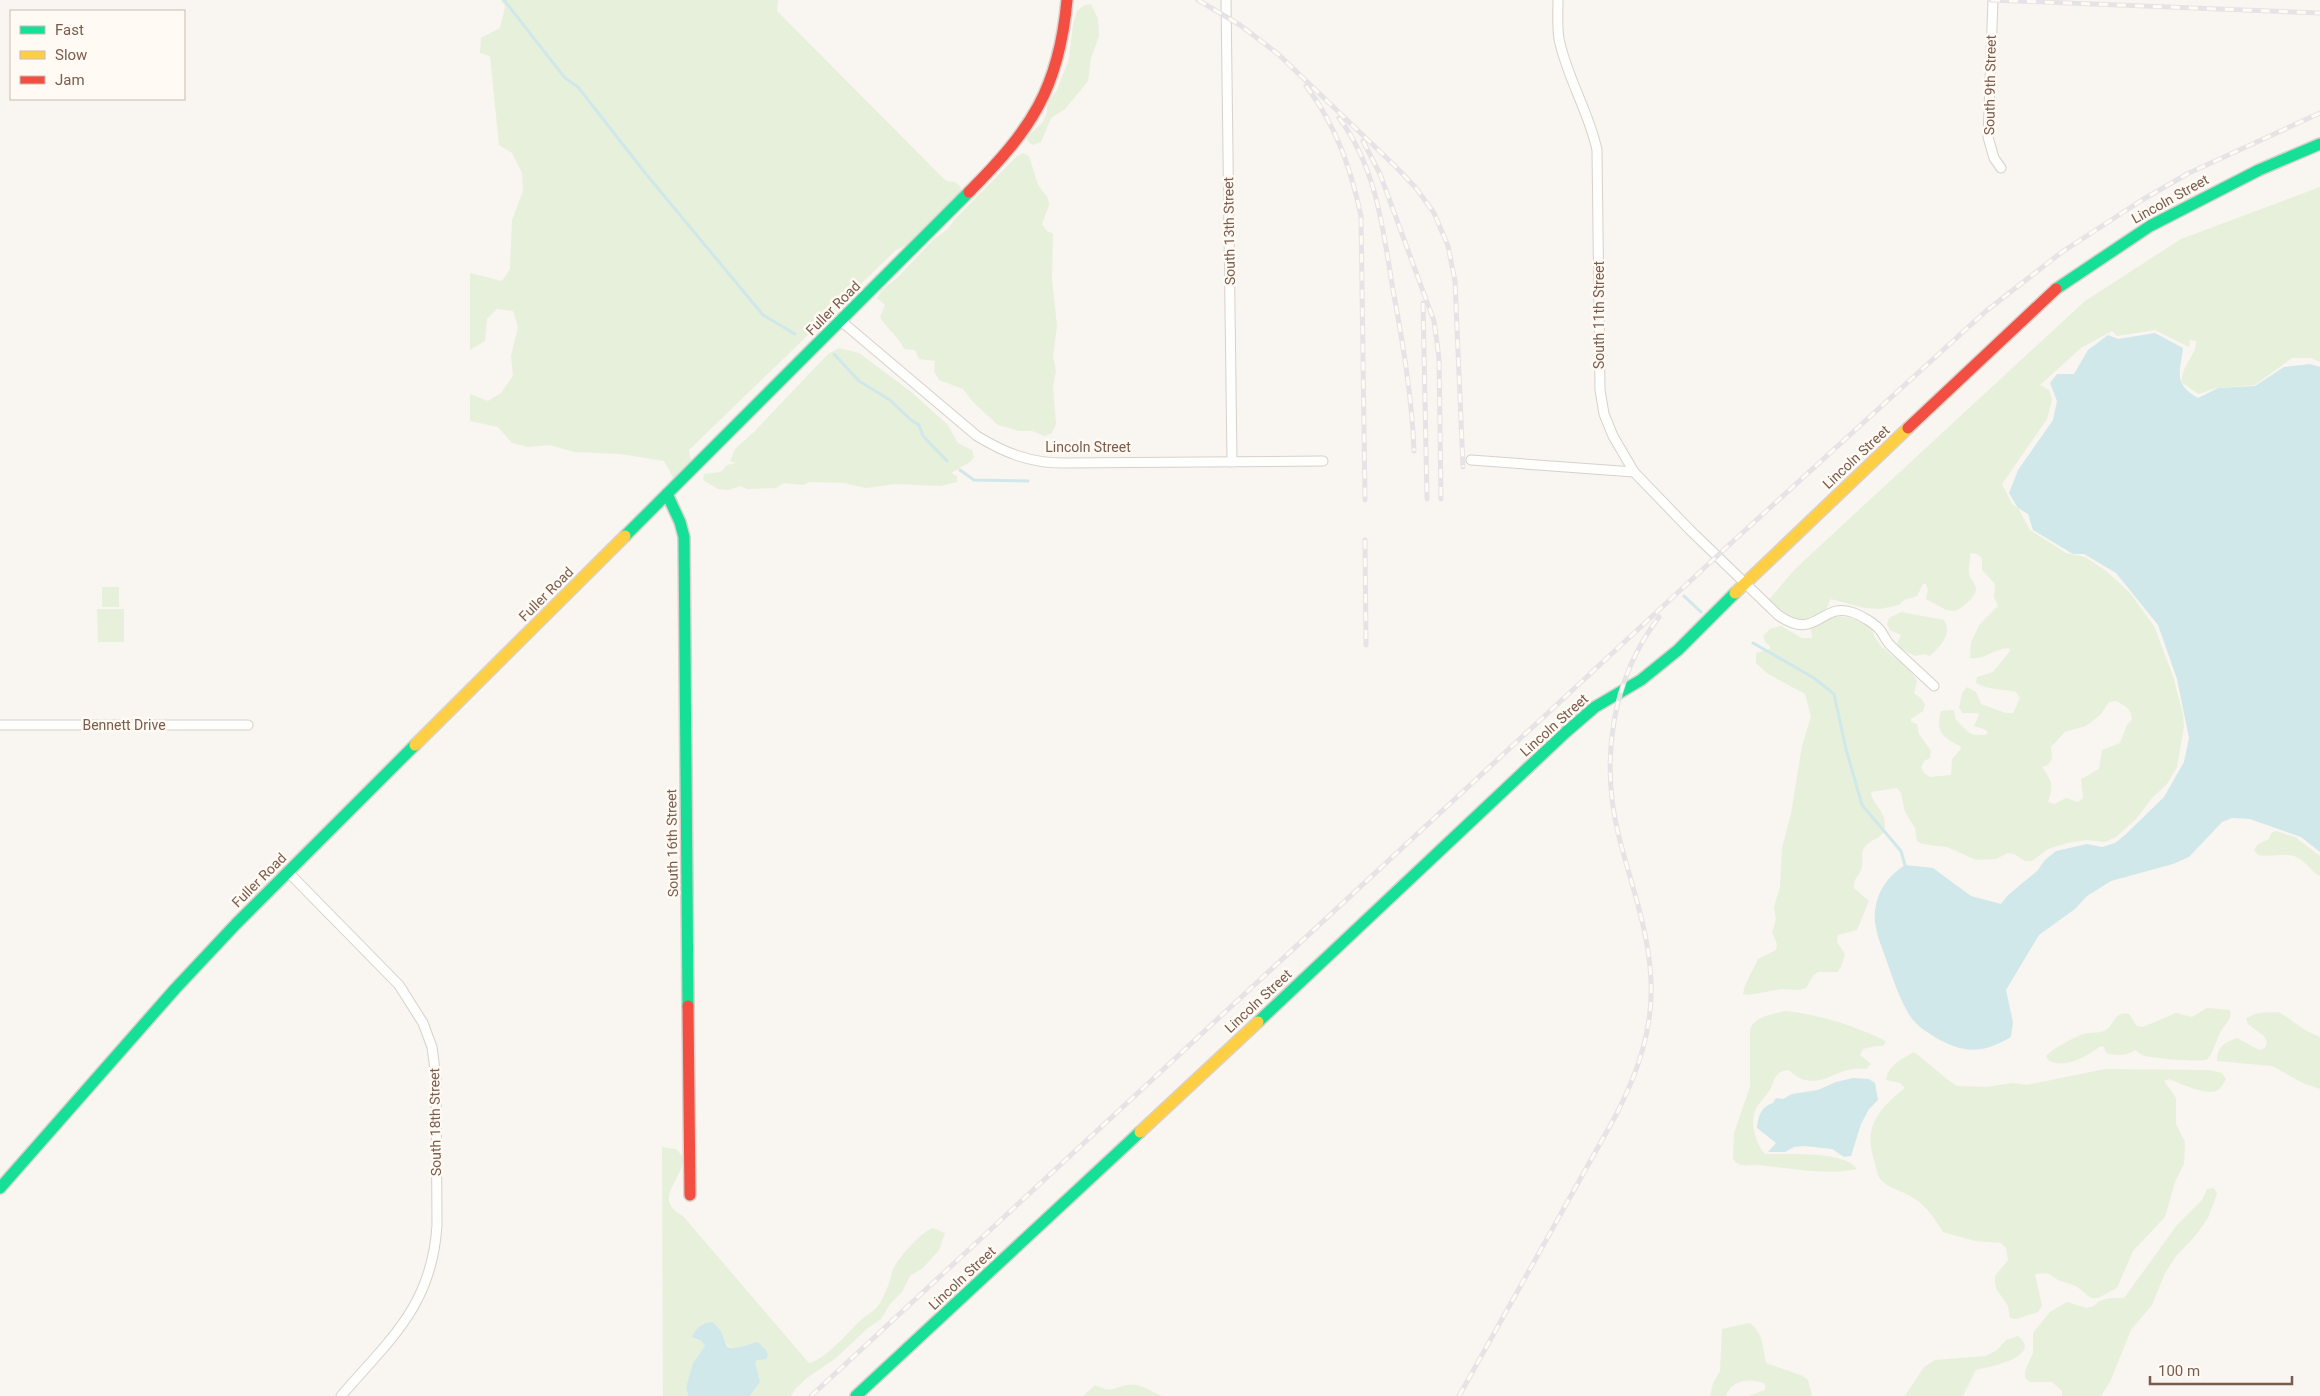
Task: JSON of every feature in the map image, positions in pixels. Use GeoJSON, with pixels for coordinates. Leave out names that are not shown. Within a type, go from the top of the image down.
{"type":"FeatureCollection","features":[{"type":"Feature","properties":{"kind":"street","name":"Fuller Road"},"geometry":{"type":"LineString","coordinates":[[0,1188],[175,989],[288,872],[1001,160],[1029,125],[1051,86],[1057,69],[1064,35],[1067,0]]}},
{"type":"Feature","properties":{"kind":"street","name":"South 13th Street"},"geometry":{"type":"LineString","coordinates":[[1226,0],[1232,462]]}},
{"type":"Feature","properties":{"kind":"street","name":"South 11th Street"},"geometry":{"type":"LineString","coordinates":[[1558,0],[1560,43],[1570,76],[1587,113],[1598,159],[1600,390],[1604,414],[1612,436],[1634,472],[1765,603],[1791,624],[1810,624],[1831,612],[1854,613],[1879,630],[1888,644],[1934,686]]}},
{"type":"Feature","properties":{"kind":"street","name":"South 9th Street"},"geometry":{"type":"LineString","coordinates":[[1993,0],[1988,138],[1994,158],[2001,168]]}},
{"type":"Feature","properties":{"kind":"street","name":"Lincoln Street"},"geometry":{"type":"LineString","coordinates":[[856,1396],[1415,876],[1566,732],[1595,707],[1641,680],[1658,667],[2054,291],[2150,226],[2259,170],[2320,144]]}},
{"type":"Feature","properties":{"kind":"street","name":"Lincoln Street"},"geometry":{"type":"LineString","coordinates":[[841,321],[977,436],[994,447],[1018,457],[1055,463],[1323,462]]}},
{"type":"Feature","properties":{"kind":"street"},"geometry":{"type":"LineString","coordinates":[[1471,460],[1634,472]]}},
{"type":"Feature","properties":{"kind":"street","name":"South 16th Street"},"geometry":{"type":"LineString","coordinates":[[668,494],[684,537],[690,1195]]}},
{"type":"Feature","properties":{"kind":"street","name":"Bennett Drive"},"geometry":{"type":"LineString","coordinates":[[0,725],[248,725]]}},
{"type":"Feature","properties":{"kind":"street","name":"South 18th Street"},"geometry":{"type":"LineString","coordinates":[[288,872],[399,985],[423,1023],[434,1063],[437,1226],[435,1248],[430,1269],[420,1297],[409,1316],[397,1333],[341,1396]]}},
{"type":"Feature","properties":{"kind":"green space"},"geometry":{"type":"Polygon","coordinates":[[[501,0],[778,0],[777,11],[946,181],[955,182],[961,187],[959,197],[913,242],[896,250],[689,450],[691,461],[674,479],[664,461],[620,454],[574,452],[550,445],[528,447],[512,443],[498,427],[470,421],[470,394],[488,401],[501,393],[513,376],[511,356],[518,327],[513,311],[497,309],[487,319],[485,341],[470,350],[470,273],[502,281],[510,269],[512,220],[523,191],[522,173],[512,153],[499,145],[490,56],[480,53],[481,38],[500,28],[505,7],[501,0]]]}},
{"type":"Feature","properties":{"kind":"green space"},"geometry":{"type":"Polygon","coordinates":[[[1091,4],[1098,19],[1099,36],[1091,58],[1088,81],[1065,109],[1051,118],[1041,142],[1032,145],[1027,140],[1027,137],[1043,122],[1047,113],[1047,103],[1057,90],[1069,59],[1073,24],[1077,11],[1085,5],[1091,4]]]}},
{"type":"Feature","properties":{"kind":"green space"},"geometry":{"type":"Polygon","coordinates":[[[1023,153],[1029,156],[1038,185],[1048,198],[1049,205],[1042,224],[1046,230],[1053,234],[1052,279],[1057,326],[1053,357],[1056,371],[1053,387],[1056,424],[1052,433],[1045,436],[1032,431],[1019,431],[998,425],[973,402],[963,389],[939,380],[934,371],[935,361],[919,359],[915,350],[904,349],[900,341],[882,321],[880,317],[885,305],[877,298],[882,290],[898,277],[934,239],[948,229],[954,220],[1017,156],[1023,153]]]}},
{"type":"Feature","properties":{"kind":"green space"},"geometry":{"type":"Polygon","coordinates":[[[2320,187],[2320,362],[2311,358],[2292,358],[2255,385],[2216,388],[2199,394],[2182,383],[2183,372],[2194,351],[2196,341],[2190,340],[2189,347],[2155,330],[2117,336],[2112,331],[2081,348],[2040,385],[2049,390],[2052,400],[2047,419],[2002,484],[2012,504],[2018,508],[2030,530],[2066,553],[2085,557],[2105,570],[2130,593],[2154,626],[2173,676],[2183,714],[2184,727],[2177,767],[2167,784],[2152,798],[2136,819],[2116,837],[2105,842],[2086,840],[2067,843],[2048,849],[2032,861],[2025,861],[2014,854],[2008,853],[1996,859],[1976,860],[1947,847],[1922,844],[1917,841],[1915,828],[1905,812],[1901,793],[1897,788],[1871,792],[1883,815],[1885,824],[1883,833],[1863,850],[1862,867],[1855,881],[1854,888],[1869,901],[1857,930],[1838,935],[1837,942],[1845,954],[1841,967],[1837,972],[1818,972],[1813,976],[1806,988],[1799,990],[1781,989],[1749,995],[1743,994],[1758,959],[1776,950],[1777,944],[1772,933],[1776,920],[1774,907],[1780,887],[1782,848],[1791,814],[1802,746],[1811,717],[1805,694],[1768,674],[1756,663],[1756,653],[1770,649],[1763,636],[1770,629],[1781,626],[1802,638],[1812,638],[1811,629],[1816,623],[1831,617],[1849,618],[1872,629],[1875,637],[1885,650],[1905,666],[1917,681],[1914,693],[1922,699],[1925,705],[1923,711],[1911,719],[1911,722],[1917,724],[1919,734],[1931,751],[1930,758],[1924,761],[1921,767],[1924,773],[1930,777],[1951,775],[1952,759],[1961,749],[1960,746],[1949,740],[1942,733],[1939,724],[1941,711],[1954,710],[1956,720],[1968,732],[1974,735],[1985,735],[1988,733],[1986,730],[1974,726],[1979,715],[1977,713],[1963,713],[1959,708],[1962,693],[1967,687],[1976,692],[1981,704],[2006,713],[2013,713],[2020,698],[2016,692],[1991,688],[1976,683],[1977,677],[1993,672],[2010,651],[2009,648],[1980,657],[1970,658],[1971,642],[1980,624],[1998,606],[1994,597],[1995,584],[1982,570],[1982,558],[1977,554],[1970,553],[1969,568],[1969,575],[1976,591],[1968,602],[1955,611],[1946,610],[1926,599],[1928,590],[1926,584],[1923,584],[1917,596],[1904,600],[1899,605],[1880,609],[1864,608],[1831,599],[1823,612],[1806,620],[1797,620],[1792,617],[1791,620],[1767,602],[1796,568],[2085,301],[2181,239],[2320,187]],[[2116,701],[2109,702],[2101,714],[2086,726],[2065,732],[2051,747],[2052,759],[2048,765],[2042,767],[2051,783],[2048,802],[2054,804],[2066,798],[2078,802],[2083,798],[2081,779],[2099,769],[2102,750],[2120,743],[2127,725],[2132,720],[2129,710],[2116,701]]]}},
{"type":"Feature","properties":{"kind":"green space"},"geometry":{"type":"Polygon","coordinates":[[[839,348],[859,353],[910,391],[947,424],[958,443],[972,450],[974,457],[970,462],[951,473],[957,476],[957,482],[941,486],[896,484],[866,488],[844,483],[810,482],[803,485],[784,483],[776,488],[747,489],[740,486],[728,490],[718,489],[703,480],[704,474],[721,472],[727,465],[736,463],[730,461],[735,449],[755,431],[828,354],[839,348]]]}},
{"type":"Feature","properties":{"kind":"green space"},"geometry":{"type":"Polygon","coordinates":[[[102,587],[119,587],[119,607],[102,607],[102,587]]]}},
{"type":"Feature","properties":{"kind":"green space"},"geometry":{"type":"Polygon","coordinates":[[[97,609],[124,609],[124,642],[98,642],[97,609]]]}},
{"type":"Feature","properties":{"kind":"green space"},"geometry":{"type":"Polygon","coordinates":[[[1901,612],[1944,620],[1947,630],[1946,635],[1930,656],[1924,654],[1915,656],[1898,647],[1897,644],[1901,635],[1890,630],[1887,624],[1889,618],[1901,612]]]}},
{"type":"Feature","properties":{"kind":"green space"},"geometry":{"type":"Polygon","coordinates":[[[2276,831],[2295,837],[2320,856],[2320,876],[2301,860],[2293,856],[2258,855],[2254,850],[2258,844],[2269,839],[2271,833],[2276,831]]]}},
{"type":"Feature","properties":{"kind":"green space"},"geometry":{"type":"Polygon","coordinates":[[[2207,1008],[2230,1010],[2230,1013],[2229,1019],[2207,1059],[2157,1058],[2144,1056],[2135,1050],[2121,1055],[2114,1055],[2106,1053],[2104,1047],[2101,1046],[2083,1057],[2070,1062],[2056,1063],[2049,1061],[2046,1056],[2079,1036],[2106,1030],[2120,1015],[2129,1014],[2137,1026],[2143,1027],[2176,1013],[2192,1017],[2207,1008]]]}},
{"type":"Feature","properties":{"kind":"green space"},"geometry":{"type":"Polygon","coordinates":[[[1785,1011],[1812,1015],[1837,1022],[1886,1041],[1883,1046],[1863,1049],[1860,1055],[1871,1064],[1866,1069],[1848,1070],[1813,1081],[1798,1077],[1788,1070],[1780,1072],[1755,1111],[1753,1122],[1755,1134],[1765,1154],[1828,1156],[1850,1163],[1857,1169],[1833,1172],[1808,1171],[1743,1165],[1733,1159],[1734,1133],[1750,1087],[1750,1030],[1752,1025],[1759,1019],[1785,1011]]]}},
{"type":"Feature","properties":{"kind":"green space"},"geometry":{"type":"Polygon","coordinates":[[[2279,1012],[2320,1037],[2320,1089],[2303,1083],[2272,1066],[2217,1061],[2220,1048],[2237,1038],[2259,1050],[2265,1048],[2267,1042],[2264,1036],[2248,1024],[2246,1018],[2258,1013],[2279,1012]]]}},
{"type":"Feature","properties":{"kind":"green space"},"geometry":{"type":"Polygon","coordinates":[[[1914,1052],[1958,1086],[1986,1087],[2013,1083],[2027,1085],[2105,1069],[2209,1070],[2222,1073],[2226,1079],[2219,1089],[2209,1092],[2169,1079],[2164,1081],[2176,1098],[2176,1124],[2185,1142],[2184,1164],[2175,1182],[2165,1217],[2133,1251],[2117,1288],[2098,1298],[2091,1298],[2076,1286],[2058,1280],[2047,1273],[2035,1274],[2042,1306],[2038,1312],[2017,1319],[2010,1318],[2008,1306],[1997,1290],[1995,1283],[1995,1276],[2008,1260],[2006,1248],[2001,1243],[1975,1241],[1943,1232],[1923,1205],[1912,1197],[1884,1183],[1878,1174],[1871,1148],[1872,1127],[1881,1110],[1905,1088],[1900,1083],[1886,1080],[1887,1075],[1896,1063],[1914,1052]]]}},
{"type":"Feature","properties":{"kind":"green space"},"geometry":{"type":"Polygon","coordinates":[[[662,1147],[676,1149],[683,1157],[679,1173],[671,1188],[669,1203],[683,1216],[809,1363],[822,1357],[877,1307],[882,1300],[894,1267],[916,1240],[933,1228],[945,1233],[939,1250],[923,1268],[910,1276],[902,1292],[890,1304],[881,1319],[868,1328],[836,1358],[807,1378],[796,1388],[791,1396],[750,1396],[759,1382],[755,1369],[756,1342],[732,1348],[725,1342],[718,1327],[694,1339],[701,1341],[705,1346],[693,1363],[686,1387],[688,1396],[663,1396],[662,1147]]]}},
{"type":"Feature","properties":{"kind":"green space"},"geometry":{"type":"Polygon","coordinates":[[[2214,1188],[2217,1194],[2208,1218],[2196,1235],[2176,1256],[2165,1273],[2152,1305],[2131,1330],[2110,1382],[2101,1396],[2062,1396],[2062,1391],[2052,1382],[2030,1382],[2025,1378],[2025,1371],[2033,1353],[2033,1333],[2050,1312],[2067,1302],[2087,1308],[2094,1306],[2100,1301],[2124,1298],[2177,1225],[2202,1200],[2207,1189],[2214,1188]]]}},
{"type":"Feature","properties":{"kind":"green space"},"geometry":{"type":"Polygon","coordinates":[[[1749,1323],[1754,1326],[1760,1335],[1766,1363],[1803,1376],[1808,1380],[1812,1396],[1749,1396],[1765,1390],[1765,1384],[1754,1381],[1742,1381],[1732,1386],[1726,1396],[1710,1396],[1713,1383],[1720,1371],[1722,1329],[1749,1323]]]}},
{"type":"Feature","properties":{"kind":"green space"},"geometry":{"type":"Polygon","coordinates":[[[2018,1336],[2024,1343],[2024,1350],[2011,1360],[1976,1370],[1963,1396],[1905,1396],[1924,1367],[1935,1360],[1986,1356],[1997,1350],[2006,1340],[2018,1336]]]}},
{"type":"Feature","properties":{"kind":"green space"},"geometry":{"type":"Polygon","coordinates":[[[1095,1385],[1112,1389],[1136,1385],[1162,1396],[1083,1396],[1095,1385]]]}},
{"type":"Feature","properties":{"kind":"water"},"geometry":{"type":"Polygon","coordinates":[[[2155,333],[2183,348],[2180,371],[2181,383],[2190,393],[2198,398],[2218,388],[2255,386],[2284,367],[2310,364],[2320,367],[2320,852],[2301,837],[2250,819],[2232,818],[2222,822],[2189,857],[2173,864],[2111,881],[2087,896],[2075,909],[2039,935],[2006,990],[2013,1022],[2011,1037],[1990,1047],[1972,1050],[1963,1049],[1943,1042],[1920,1027],[1910,1016],[1899,995],[1875,924],[1876,904],[1884,885],[1893,874],[1905,865],[1933,868],[1971,896],[2001,904],[2008,895],[2037,871],[2045,860],[2056,851],[2087,844],[2102,847],[2115,843],[2164,797],[2184,762],[2189,738],[2177,679],[2158,625],[2116,573],[2084,554],[2073,554],[2033,530],[2028,514],[2018,508],[2009,493],[2018,470],[2053,420],[2057,401],[2050,383],[2057,374],[2074,374],[2088,350],[2108,335],[2118,339],[2155,333]]]}},
{"type":"Feature","properties":{"kind":"water"},"geometry":{"type":"Polygon","coordinates":[[[1853,1078],[1869,1079],[1875,1083],[1878,1100],[1869,1109],[1861,1124],[1851,1156],[1844,1157],[1832,1149],[1804,1146],[1794,1147],[1785,1152],[1768,1152],[1776,1143],[1757,1128],[1759,1116],[1763,1109],[1773,1103],[1776,1098],[1783,1099],[1792,1094],[1818,1090],[1836,1082],[1853,1078]]]}},
{"type":"Feature","properties":{"kind":"water"},"geometry":{"type":"Polygon","coordinates":[[[712,1322],[719,1328],[729,1347],[734,1348],[756,1342],[766,1350],[768,1356],[766,1359],[757,1360],[755,1363],[760,1382],[750,1396],[688,1396],[686,1387],[693,1363],[705,1346],[701,1341],[692,1337],[700,1326],[712,1322]]]}},
{"type":"Feature","properties":{"kind":"waterway"},"geometry":{"type":"LineString","coordinates":[[504,0],[565,78],[578,87],[646,174],[763,315],[795,334]]}},
{"type":"Feature","properties":{"kind":"waterway"},"geometry":{"type":"LineString","coordinates":[[834,354],[859,381],[890,400],[919,425],[923,436],[947,461]]}},
{"type":"Feature","properties":{"kind":"waterway"},"geometry":{"type":"LineString","coordinates":[[960,470],[974,480],[1028,481]]}},
{"type":"Feature","properties":{"kind":"waterway"},"geometry":{"type":"LineString","coordinates":[[1684,596],[1701,612]]}},
{"type":"Feature","properties":{"kind":"waterway"},"geometry":{"type":"LineString","coordinates":[[1753,643],[1814,678],[1834,694],[1846,749],[1862,805],[1901,851],[1906,869]]}},
{"type":"Feature","properties":{"kind":"railway"},"geometry":{"type":"LineString","coordinates":[[1198,0],[1240,25],[1278,54],[1395,166],[1416,188],[1434,213],[1448,246],[1455,281],[1463,467]]}},
{"type":"Feature","properties":{"kind":"railway"},"geometry":{"type":"LineString","coordinates":[[1991,0],[2320,13]]}},
{"type":"Feature","properties":{"kind":"railway"},"geometry":{"type":"LineString","coordinates":[[1306,86],[1326,116],[1341,148],[1361,216],[1365,500]]}},
{"type":"Feature","properties":{"kind":"railway"},"geometry":{"type":"LineString","coordinates":[[811,1396],[1729,545],[1986,311],[2062,252],[2142,200],[2189,173],[2320,113]]}},
{"type":"Feature","properties":{"kind":"railway"},"geometry":{"type":"LineString","coordinates":[[1339,118],[1352,137],[1362,158],[1382,222],[1406,371],[1414,451]]}},
{"type":"Feature","properties":{"kind":"railway"},"geometry":{"type":"LineString","coordinates":[[1363,141],[1380,174],[1434,321],[1439,358],[1441,499]]}},
{"type":"Feature","properties":{"kind":"railway"},"geometry":{"type":"LineString","coordinates":[[1423,303],[1427,499]]}},
{"type":"Feature","properties":{"kind":"railway"},"geometry":{"type":"LineString","coordinates":[[1365,540],[1366,645]]}},
{"type":"Feature","properties":{"kind":"railway"},"geometry":{"type":"LineString","coordinates":[[1459,1396],[1616,1115],[1631,1083],[1647,1033],[1651,999],[1650,962],[1639,908],[1619,837],[1610,779],[1614,722],[1620,694],[1630,667],[1643,641],[1659,617]]}},
{"type":"Feature","properties":{"kind":"traffic: fast"},"geometry":{"type":"LineString","coordinates":[[2056,289],[2150,226],[2259,170],[2320,144]]}},
{"type":"Feature","properties":{"kind":"traffic: fast"},"geometry":{"type":"LineString","coordinates":[[625,536],[969,192]]}},
{"type":"Feature","properties":{"kind":"traffic: fast"},"geometry":{"type":"LineString","coordinates":[[667,494],[680,522],[684,537],[688,1006]]}},
{"type":"Feature","properties":{"kind":"traffic: fast"},"geometry":{"type":"LineString","coordinates":[[1258,1022],[1566,732],[1595,707],[1641,680],[1678,650],[1735,593]]}},
{"type":"Feature","properties":{"kind":"traffic: fast"},"geometry":{"type":"LineString","coordinates":[[0,1188],[175,989],[236,924],[415,745]]}},
{"type":"Feature","properties":{"kind":"traffic: fast"},"geometry":{"type":"LineString","coordinates":[[856,1396],[1140,1132]]}},
{"type":"Feature","properties":{"kind":"traffic: slow"},"geometry":{"type":"LineString","coordinates":[[1735,593],[1908,428]]}},
{"type":"Feature","properties":{"kind":"traffic: slow"},"geometry":{"type":"LineString","coordinates":[[415,745],[625,536]]}},
{"type":"Feature","properties":{"kind":"traffic: slow"},"geometry":{"type":"LineString","coordinates":[[1140,1132],[1258,1022]]}},
{"type":"Feature","properties":{"kind":"traffic: jam"},"geometry":{"type":"LineString","coordinates":[[969,192],[1009,148],[1038,106],[1049,84],[1057,59],[1067,0]]}},
{"type":"Feature","properties":{"kind":"traffic: jam"},"geometry":{"type":"LineString","coordinates":[[1908,428],[2056,289]]}},
{"type":"Feature","properties":{"kind":"traffic: jam"},"geometry":{"type":"LineString","coordinates":[[688,1006],[690,1195]]}}]}
